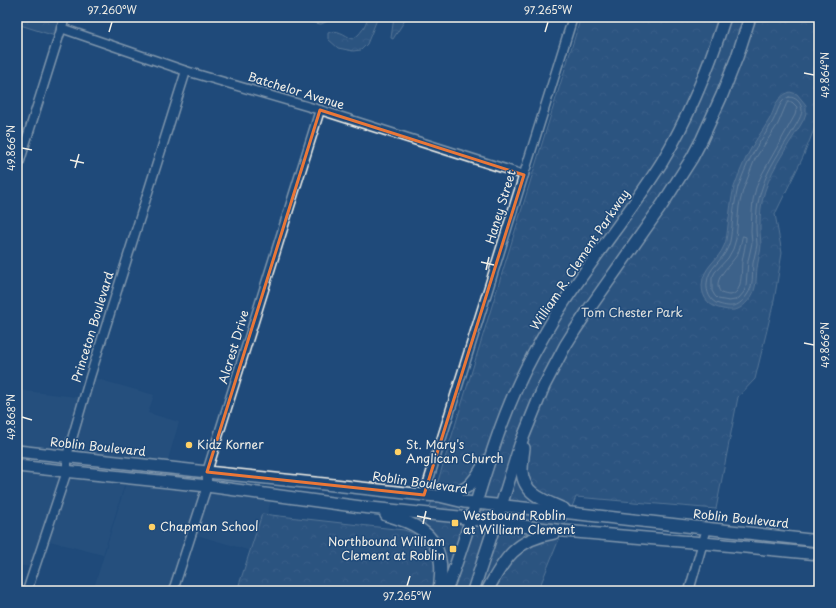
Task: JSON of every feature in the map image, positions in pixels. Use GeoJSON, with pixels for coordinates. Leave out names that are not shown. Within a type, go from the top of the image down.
{"type":"FeatureCollection","features":[{"type":"Feature","properties":{"kind":"main road","name":"William R. Clement Parkway"},"geometry":{"type":"LineString","coordinates":[[446,591],[471,519],[493,448],[522,375],[564,302],[639,196],[671,145],[701,85],[725,17]]}},
{"type":"Feature","properties":{"kind":"main road"},"geometry":{"type":"LineString","coordinates":[[473,591],[520,445],[544,386],[575,330],[681,177],[702,139],[722,95],[737,57],[750,17]]}},
{"type":"Feature","properties":{"kind":"main road"},"geometry":{"type":"LineString","coordinates":[[526,428],[522,470],[525,483],[528,488],[538,497],[571,513]]}},
{"type":"Feature","properties":{"kind":"main road"},"geometry":{"type":"LineString","coordinates":[[440,496],[455,493],[464,489],[474,481],[493,448]]}},
{"type":"Feature","properties":{"kind":"main road","name":"Roblin Boulevard"},"geometry":{"type":"LineString","coordinates":[[17,451],[207,472],[334,484],[440,496],[464,502],[819,541]]}},
{"type":"Feature","properties":{"kind":"main road"},"geometry":{"type":"LineString","coordinates":[[17,466],[207,486],[361,507],[459,517],[564,531],[819,554]]}},
{"type":"Feature","properties":{"kind":"main road"},"geometry":{"type":"LineString","coordinates":[[361,507],[409,522],[426,533],[438,550],[441,571],[439,591]]}},
{"type":"Feature","properties":{"kind":"main road"},"geometry":{"type":"LineString","coordinates":[[487,591],[510,554],[526,541],[536,537],[564,531]]}},
{"type":"Feature","properties":{"kind":"street"},"geometry":{"type":"LineString","coordinates":[[17,170],[65,17]]}},
{"type":"Feature","properties":{"kind":"street","name":"Haney Street"},"geometry":{"type":"LineString","coordinates":[[424,495],[573,17]]}},
{"type":"Feature","properties":{"kind":"street","name":"Batchelor Avenue"},"geometry":{"type":"LineString","coordinates":[[61,28],[186,71],[320,110],[524,175]]}},
{"type":"Feature","properties":{"kind":"street","name":"Princeton Boulevard"},"geometry":{"type":"LineString","coordinates":[[27,591],[67,471],[67,456],[90,377],[186,71]]}},
{"type":"Feature","properties":{"kind":"street","name":"Alcrest Drive"},"geometry":{"type":"LineString","coordinates":[[173,591],[207,486],[207,472],[320,110]]}},
{"type":"Feature","properties":{"kind":"street"},"geometry":{"type":"LineString","coordinates":[[689,591],[707,528]]}},
{"type":"Feature","properties":{"kind":"highlighted area"},"geometry":{"type":"Polygon","coordinates":[[[320,110],[524,175],[424,495],[207,472],[320,110]]]}},
{"type":"Feature","properties":{"kind":"shaded area"},"geometry":{"type":"Polygon","coordinates":[[[90,377],[154,395],[148,413],[179,422],[167,463],[17,448],[17,390],[84,398],[90,377]]]}},
{"type":"Feature","properties":{"kind":"shaded area"},"geometry":{"type":"Polygon","coordinates":[[[17,468],[63,474],[32,567],[17,565],[17,468]]]}},
{"type":"Feature","properties":{"kind":"shaded area"},"geometry":{"type":"Polygon","coordinates":[[[67,473],[126,479],[103,555],[46,540],[67,473]]]}},
{"type":"Feature","properties":{"kind":"shaded area","name":"Chapman School"},"geometry":{"type":"Polygon","coordinates":[[[127,480],[205,488],[172,591],[93,591],[127,480]]]}},
{"type":"Feature","properties":{"kind":"shaded area"},"geometry":{"type":"Polygon","coordinates":[[[208,489],[272,497],[255,551],[193,534],[208,489]]]}},
{"type":"Feature","properties":{"kind":"green space"},"geometry":{"type":"Polygon","coordinates":[[[17,17],[56,17],[61,19],[55,36],[17,24],[17,17]]]}},
{"type":"Feature","properties":{"kind":"green space"},"geometry":{"type":"Polygon","coordinates":[[[304,17],[331,17],[326,22],[321,24],[309,22],[304,17]]]}},
{"type":"Feature","properties":{"kind":"green space"},"geometry":{"type":"Polygon","coordinates":[[[368,17],[378,17],[367,44],[361,50],[353,51],[338,48],[328,39],[328,33],[334,31],[352,39],[362,30],[368,17]]]}},
{"type":"Feature","properties":{"kind":"green space"},"geometry":{"type":"Polygon","coordinates":[[[394,17],[407,17],[393,39],[391,38],[394,17]]]}},
{"type":"Feature","properties":{"kind":"green space","name":"Tom Chester Park"},"geometry":{"type":"Polygon","coordinates":[[[581,17],[819,17],[819,117],[803,157],[775,214],[782,253],[774,301],[755,379],[738,397],[716,509],[576,497],[538,591],[237,591],[262,514],[404,530],[421,536],[581,17]]]}},
{"type":"Feature","properties":{"kind":"water"},"geometry":{"type":"Polygon","coordinates":[[[790,92],[797,94],[806,105],[806,113],[804,119],[783,153],[764,192],[760,213],[761,247],[753,294],[745,304],[736,310],[718,308],[708,302],[703,294],[703,278],[708,268],[718,256],[725,244],[734,187],[745,160],[769,120],[778,100],[790,92]]]}},
{"type":"Feature","properties":{"kind":"place","name":"Kidz Korner"},"geometry":{"type":"Point","coordinates":[189,445]}},
{"type":"Feature","properties":{"kind":"place","name":"St. Mary's Anglican Church"},"geometry":{"type":"Point","coordinates":[398,452]}},
{"type":"Feature","properties":{"kind":"place","name":"Westbound Roblin at William Clement"},"geometry":{"type":"Point","coordinates":[455,523]}},
{"type":"Feature","properties":{"kind":"place","name":"Chapman School"},"geometry":{"type":"Point","coordinates":[152,527]}},
{"type":"Feature","properties":{"kind":"place","name":"Northbound William Clement at Roblin"},"geometry":{"type":"Point","coordinates":[453,549]}}]}
